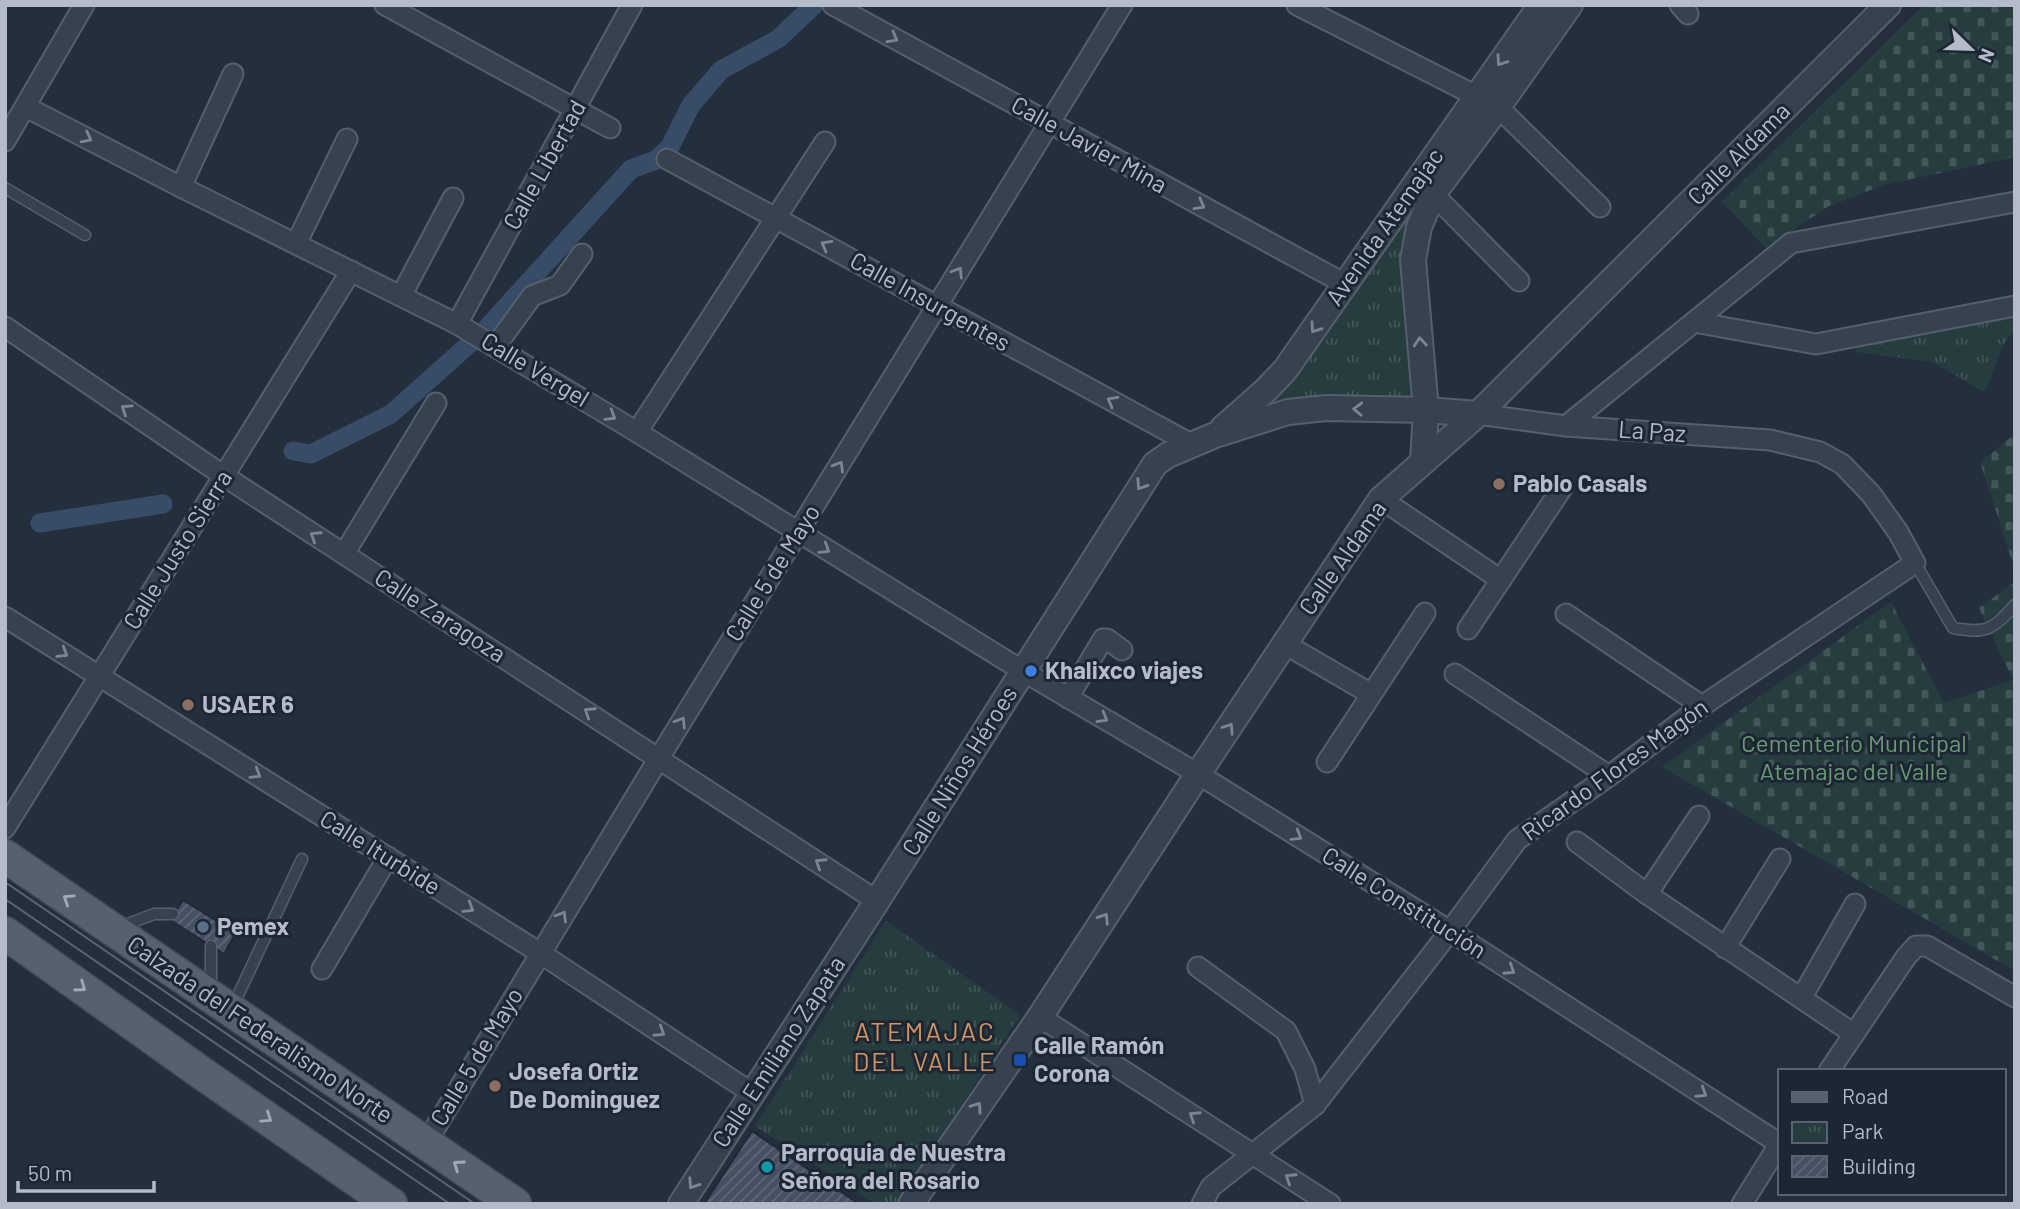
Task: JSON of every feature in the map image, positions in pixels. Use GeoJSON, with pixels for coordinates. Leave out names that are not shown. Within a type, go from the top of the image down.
{"type":"FeatureCollection","features":[{"type":"Feature","properties":{"kind":"main road","name":"Calzada del Federalismo Norte"},"geometry":{"type":"LineString","coordinates":[[5,856],[514,1204]]}},
{"type":"Feature","properties":{"kind":"main road"},"geometry":{"type":"LineString","coordinates":[[5,933],[391,1204]]}},
{"type":"Feature","properties":{"kind":"street"},"geometry":{"type":"LineString","coordinates":[[385,5],[610,128]]}},
{"type":"Feature","properties":{"kind":"street","name":"Calle Libertad"},"geometry":{"type":"LineString","coordinates":[[461,326],[632,5]]}},
{"type":"Feature","properties":{"kind":"street","name":"Calle Javier Mina"},"geometry":{"type":"LineString","coordinates":[[833,5],[1345,284]]}},
{"type":"Feature","properties":{"kind":"street","name":"Calle 5 de Mayo"},"geometry":{"type":"LineString","coordinates":[[426,1143],[659,758],[1122,5]]}},
{"type":"Feature","properties":{"kind":"street"},"geometry":{"type":"LineString","coordinates":[[1297,5],[1487,102],[1600,207]]}},
{"type":"Feature","properties":{"kind":"street","name":"Avenida Atemajac"},"geometry":{"type":"LineString","coordinates":[[1423,463],[1426,410],[1413,260],[1419,227],[1433,194],[1541,5]]}},
{"type":"Feature","properties":{"kind":"street","name":"Avenida Atemajac"},"geometry":{"type":"LineString","coordinates":[[1204,440],[1266,390],[1285,370],[1345,284],[1487,102],[1570,5]]}},
{"type":"Feature","properties":{"kind":"street","name":"Calle Aldama"},"geometry":{"type":"LineString","coordinates":[[911,1204],[1040,1017],[1381,499],[1478,414],[1888,5]]}},
{"type":"Feature","properties":{"kind":"street"},"geometry":{"type":"LineString","coordinates":[[5,141],[26,107],[76,8]]}},
{"type":"Feature","properties":{"kind":"street"},"geometry":{"type":"LineString","coordinates":[[181,187],[233,74]]}},
{"type":"Feature","properties":{"kind":"street","name":"Calle Vergel"},"geometry":{"type":"LineString","coordinates":[[26,107],[461,326],[1023,671]]}},
{"type":"Feature","properties":{"kind":"street"},"geometry":{"type":"LineString","coordinates":[[296,244],[347,139]]}},
{"type":"Feature","properties":{"kind":"street"},"geometry":{"type":"LineString","coordinates":[[637,432],[825,142]]}},
{"type":"Feature","properties":{"kind":"street","name":"Calle Insurgentes"},"geometry":{"type":"LineString","coordinates":[[667,159],[937,306],[1204,440]]}},
{"type":"Feature","properties":{"kind":"street"},"geometry":{"type":"LineString","coordinates":[[1433,194],[1520,281]]}},
{"type":"Feature","properties":{"kind":"street"},"geometry":{"type":"LineString","coordinates":[[401,296],[453,198]]}},
{"type":"Feature","properties":{"kind":"street"},"geometry":{"type":"LineString","coordinates":[[1566,426],[1791,243],[2015,202]]}},
{"type":"Feature","properties":{"kind":"street"},"geometry":{"type":"LineString","coordinates":[[492,345],[532,296],[560,285],[582,254]]}},
{"type":"Feature","properties":{"kind":"street","name":"Calle Justo Sierra"},"geometry":{"type":"LineString","coordinates":[[5,828],[351,271]]}},
{"type":"Feature","properties":{"kind":"street"},"geometry":{"type":"LineString","coordinates":[[1694,322],[1816,344],[2015,306]]}},
{"type":"Feature","properties":{"kind":"street","name":"Calle Zaragoza"},"geometry":{"type":"LineString","coordinates":[[5,327],[224,476],[877,901]]}},
{"type":"Feature","properties":{"kind":"street"},"geometry":{"type":"LineString","coordinates":[[344,554],[436,403]]}},
{"type":"Feature","properties":{"kind":"street","name":"La Paz"},"geometry":{"type":"LineString","coordinates":[[1204,440],[1288,412],[1326,408],[1426,410],[1566,426],[1770,440],[1821,452],[1842,464],[1871,495],[1898,532],[1915,563]]}},
{"type":"Feature","properties":{"kind":"street","name":"Calle Niños Héroes"},"geometry":{"type":"LineString","coordinates":[[877,901],[1155,464],[1168,455],[1204,440]]}},
{"type":"Feature","properties":{"kind":"street"},"geometry":{"type":"LineString","coordinates":[[1468,629],[1562,488]]}},
{"type":"Feature","properties":{"kind":"street"},"geometry":{"type":"LineString","coordinates":[[1381,499],[1501,580]]}},
{"type":"Feature","properties":{"kind":"street","name":"Ricardo Flores Magón"},"geometry":{"type":"LineString","coordinates":[[1202,1204],[1210,1187],[1315,1105],[1450,931],[1517,839],[1609,776],[1702,706],[1915,563]]}},
{"type":"Feature","properties":{"kind":"street"},"geometry":{"type":"LineString","coordinates":[[1327,762],[1425,613]]}},
{"type":"Feature","properties":{"kind":"street"},"geometry":{"type":"LineString","coordinates":[[1566,614],[1702,706]]}},
{"type":"Feature","properties":{"kind":"street","name":"Calle Iturbide"},"geometry":{"type":"LineString","coordinates":[[5,617],[540,953],[752,1093]]}},
{"type":"Feature","properties":{"kind":"street"},"geometry":{"type":"LineString","coordinates":[[1068,698],[1103,639],[1122,650]]}},
{"type":"Feature","properties":{"kind":"street"},"geometry":{"type":"LineString","coordinates":[[1285,644],[1371,694]]}},
{"type":"Feature","properties":{"kind":"street","name":"Calle Constitución"},"geometry":{"type":"LineString","coordinates":[[1023,671],[1198,774],[1450,931],[1778,1142]]}},
{"type":"Feature","properties":{"kind":"street"},"geometry":{"type":"LineString","coordinates":[[1455,674],[1609,776]]}},
{"type":"Feature","properties":{"kind":"street"},"geometry":{"type":"LineString","coordinates":[[1647,894],[1699,816]]}},
{"type":"Feature","properties":{"kind":"street"},"geometry":{"type":"LineString","coordinates":[[1577,842],[1647,894],[1854,1034]]}},
{"type":"Feature","properties":{"kind":"street"},"geometry":{"type":"LineString","coordinates":[[322,969],[387,857]]}},
{"type":"Feature","properties":{"kind":"street"},"geometry":{"type":"LineString","coordinates":[[1726,948],[1780,859]]}},
{"type":"Feature","properties":{"kind":"street","name":"Calle Emiliano Zapata"},"geometry":{"type":"LineString","coordinates":[[681,1204],[877,901]]}},
{"type":"Feature","properties":{"kind":"street"},"geometry":{"type":"LineString","coordinates":[[1802,997],[1855,904]]}},
{"type":"Feature","properties":{"kind":"street"},"geometry":{"type":"LineString","coordinates":[[1830,1069],[1916,946],[1927,946],[2015,997]]}},
{"type":"Feature","properties":{"kind":"street"},"geometry":{"type":"LineString","coordinates":[[1198,967],[1286,1031],[1305,1069],[1315,1105]]}},
{"type":"Feature","properties":{"kind":"street"},"geometry":{"type":"LineString","coordinates":[[1040,1017],[1330,1204]]}},
{"type":"Feature","properties":{"kind":"street"},"geometry":{"type":"LineString","coordinates":[[1742,1204],[1778,1146]]}},
{"type":"Feature","properties":{"kind":"lane"},"geometry":{"type":"LineString","coordinates":[[5,188],[85,235]]}},
{"type":"Feature","properties":{"kind":"lane","name":"La Paz"},"geometry":{"type":"LineString","coordinates":[[1915,563],[1953,628],[1979,632],[1999,622],[2015,604]]}},
{"type":"Feature","properties":{"kind":"lane"},"geometry":{"type":"LineString","coordinates":[[221,1003],[302,859]]}},
{"type":"Feature","properties":{"kind":"lane"},"geometry":{"type":"LineString","coordinates":[[113,929],[154,914],[173,914]]}},
{"type":"Feature","properties":{"kind":"lane"},"geometry":{"type":"LineString","coordinates":[[211,946],[221,1003]]}},
{"type":"Feature","properties":{"kind":"green space"},"geometry":{"type":"Polygon","coordinates":[[[1924,5],[2015,5],[2015,157],[1884,185],[1829,206],[1766,248],[1722,202],[1924,5]]]}},
{"type":"Feature","properties":{"kind":"green space"},"geometry":{"type":"Polygon","coordinates":[[[1471,106],[1407,237],[1416,397],[1357,401],[1245,415],[1471,106]]]}},
{"type":"Feature","properties":{"kind":"green space"},"geometry":{"type":"Polygon","coordinates":[[[2015,309],[2015,330],[2003,345],[1986,390],[1982,391],[1933,362],[1856,352],[1855,341],[2015,309]]]}},
{"type":"Feature","properties":{"kind":"green space"},"geometry":{"type":"Polygon","coordinates":[[[2015,434],[2015,570],[1980,462],[2015,434]]]}},
{"type":"Feature","properties":{"kind":"green space","name":"Cementerio Municipal Atemajac del Valle"},"geometry":{"type":"Polygon","coordinates":[[[2015,582],[2015,971],[1662,767],[1891,602],[1944,703],[2013,680],[1979,608],[2015,582]]]}},
{"type":"Feature","properties":{"kind":"green space"},"geometry":{"type":"Polygon","coordinates":[[[886,921],[1020,1015],[897,1204],[875,1204],[755,1126],[886,921]]]}},
{"type":"Feature","properties":{"kind":"building","name":"Pemex"},"geometry":{"type":"Polygon","coordinates":[[[183,900],[236,933],[224,954],[170,920],[183,900]]]}},
{"type":"Feature","properties":{"kind":"building","name":"Parroquia de Nuestra Señora del Rosario"},"geometry":{"type":"Polygon","coordinates":[[[752,1131],[859,1204],[704,1204],[752,1131]]]}},
{"type":"Feature","properties":{"kind":"waterway"},"geometry":{"type":"LineString","coordinates":[[293,451],[311,454],[391,414],[486,329],[631,169],[656,160],[670,147],[691,105],[721,70],[778,39],[814,5]]}},
{"type":"Feature","properties":{"kind":"waterway"},"geometry":{"type":"LineString","coordinates":[[40,523],[163,504]]}},
{"type":"Feature","properties":{"kind":"tram line"},"geometry":{"type":"LineString","coordinates":[[5,882],[475,1204]]}},
{"type":"Feature","properties":{"kind":"tram line"},"geometry":{"type":"LineString","coordinates":[[5,899],[450,1204]]}},
{"type":"Feature","properties":{"kind":"place","name":"Pablo Casals"},"geometry":{"type":"Point","coordinates":[1499,484]}},
{"type":"Feature","properties":{"kind":"place","name":"Khalixco viajes"},"geometry":{"type":"Point","coordinates":[1031,671]}},
{"type":"Feature","properties":{"kind":"place","name":"USAER 6"},"geometry":{"type":"Point","coordinates":[188,705]}},
{"type":"Feature","properties":{"kind":"place","name":"Pemex"},"geometry":{"type":"Point","coordinates":[203,927]}},
{"type":"Feature","properties":{"kind":"place","name":"Calle Ramón Corona"},"geometry":{"type":"Point","coordinates":[1020,1060]}},
{"type":"Feature","properties":{"kind":"place","name":"Josefa Ortiz De Dominguez"},"geometry":{"type":"Point","coordinates":[495,1086]}},
{"type":"Feature","properties":{"kind":"place","name":"Parroquia de Nuestra Señora del Rosario"},"geometry":{"type":"Point","coordinates":[767,1167]}},
{"type":"Feature","properties":{"kind":"district","name":"ATEMAJAC DEL VALLE"},"geometry":{"type":"Point","coordinates":[925,1047]}}]}
